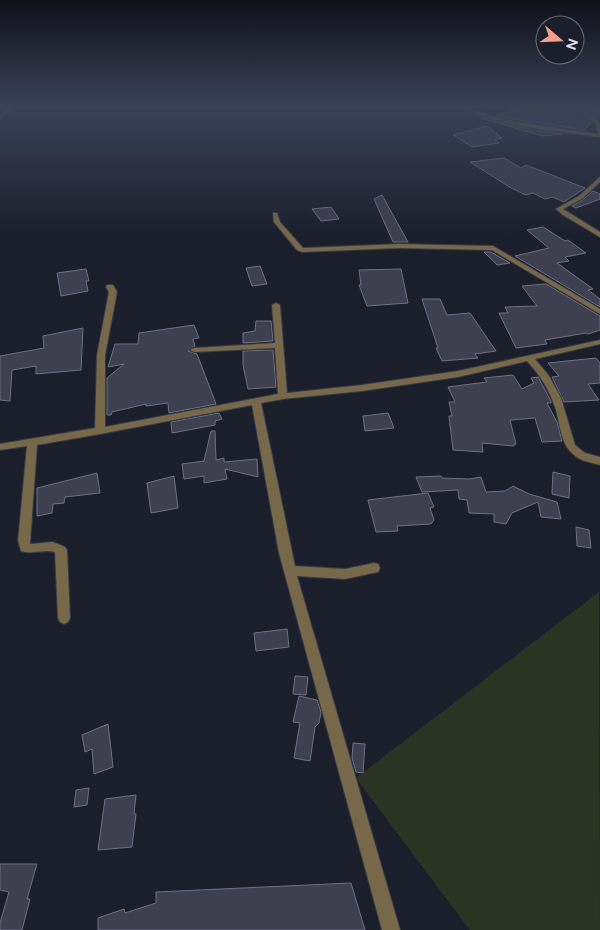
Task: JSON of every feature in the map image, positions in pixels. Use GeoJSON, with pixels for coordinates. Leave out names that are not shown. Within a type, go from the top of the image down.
{"type":"FeatureCollection","features":[{"type":"Feature","properties":{"kind":"street"},"geometry":{"type":"LineString","coordinates":[[600,179],[580,197],[560,209],[600,235]]}},
{"type":"Feature","properties":{"kind":"street"},"geometry":{"type":"LineString","coordinates":[[274,214],[277,222],[298,249],[302,250],[406,246],[493,248],[600,312]]}},
{"type":"Feature","properties":{"kind":"street"},"geometry":{"type":"LineString","coordinates":[[100,431],[101,355],[113,292],[110,287]]}},
{"type":"Feature","properties":{"kind":"street"},"geometry":{"type":"LineString","coordinates":[[276,305],[283,396]]}},
{"type":"Feature","properties":{"kind":"street"},"geometry":{"type":"LineString","coordinates":[[0,447],[100,431],[283,396],[362,388],[458,374],[600,342]]}},
{"type":"Feature","properties":{"kind":"street"},"geometry":{"type":"LineString","coordinates":[[194,350],[279,345]]}},
{"type":"Feature","properties":{"kind":"street"},"geometry":{"type":"LineString","coordinates":[[530,359],[545,374],[558,397],[568,443],[572,450],[582,456],[600,461]]}},
{"type":"Feature","properties":{"kind":"street"},"geometry":{"type":"LineString","coordinates":[[256,401],[290,572],[391,930]]}},
{"type":"Feature","properties":{"kind":"street"},"geometry":{"type":"LineString","coordinates":[[32,441],[25,548],[53,546],[61,550],[64,618]]}},
{"type":"Feature","properties":{"kind":"street"},"geometry":{"type":"LineString","coordinates":[[290,572],[298,570],[355,574],[374,568]]}},
{"type":"Feature","properties":{"kind":"green space"},"geometry":{"type":"Polygon","coordinates":[[[599,592],[600,930],[470,930],[356,778],[599,592]]]}},
{"type":"Feature","properties":{"kind":"building"},"geometry":{"type":"Polygon","coordinates":[[[504,158],[521,168],[526,165],[585,188],[564,202],[553,197],[545,199],[533,193],[526,195],[511,188],[470,162],[504,158]]]}},
{"type":"Feature","properties":{"kind":"building"},"geometry":{"type":"Polygon","coordinates":[[[593,191],[600,194],[600,199],[576,208],[572,206],[584,199],[593,191]]]}},
{"type":"Feature","properties":{"kind":"building"},"geometry":{"type":"Polygon","coordinates":[[[382,195],[408,242],[393,242],[374,199],[382,195]]]}},
{"type":"Feature","properties":{"kind":"building"},"geometry":{"type":"Polygon","coordinates":[[[331,207],[339,219],[321,221],[312,209],[331,207]]]}},
{"type":"Feature","properties":{"kind":"building"},"geometry":{"type":"Polygon","coordinates":[[[543,227],[565,241],[568,240],[586,253],[565,257],[569,261],[557,263],[593,289],[588,290],[600,299],[600,307],[515,256],[549,248],[527,230],[543,227]]]}},
{"type":"Feature","properties":{"kind":"building"},"geometry":{"type":"Polygon","coordinates":[[[484,252],[491,252],[510,263],[497,265],[484,252]]]}},
{"type":"Feature","properties":{"kind":"building"},"geometry":{"type":"Polygon","coordinates":[[[260,266],[267,284],[252,286],[246,268],[260,266]]]}},
{"type":"Feature","properties":{"kind":"building"},"geometry":{"type":"Polygon","coordinates":[[[86,269],[89,281],[86,281],[88,291],[61,296],[57,273],[86,269]]]}},
{"type":"Feature","properties":{"kind":"building"},"geometry":{"type":"Polygon","coordinates":[[[401,269],[408,303],[367,306],[359,285],[361,285],[359,270],[401,269]]]}},
{"type":"Feature","properties":{"kind":"building"},"geometry":{"type":"Polygon","coordinates":[[[546,284],[600,316],[600,330],[588,334],[545,340],[547,344],[516,348],[499,313],[508,313],[505,307],[537,306],[522,286],[546,284]]]}},
{"type":"Feature","properties":{"kind":"building"},"geometry":{"type":"Polygon","coordinates":[[[422,299],[440,299],[447,315],[470,313],[496,351],[475,354],[478,358],[442,361],[436,348],[438,348],[422,299]]]}},
{"type":"Feature","properties":{"kind":"building"},"geometry":{"type":"Polygon","coordinates":[[[256,321],[271,321],[273,341],[243,343],[243,333],[255,331],[256,321]]]}},
{"type":"Feature","properties":{"kind":"building"},"geometry":{"type":"Polygon","coordinates":[[[194,325],[199,338],[193,339],[195,346],[188,351],[197,354],[216,404],[169,413],[168,403],[146,406],[146,404],[112,412],[111,415],[107,415],[107,378],[124,364],[108,367],[115,344],[138,344],[139,333],[194,325]]]}},
{"type":"Feature","properties":{"kind":"building"},"geometry":{"type":"Polygon","coordinates":[[[83,328],[81,370],[36,374],[36,366],[12,370],[10,401],[0,400],[0,356],[44,348],[43,336],[83,328]]]}},
{"type":"Feature","properties":{"kind":"building"},"geometry":{"type":"Polygon","coordinates":[[[273,350],[276,387],[248,389],[243,365],[243,351],[273,350]]]}},
{"type":"Feature","properties":{"kind":"building"},"geometry":{"type":"Polygon","coordinates":[[[596,358],[600,363],[600,383],[588,384],[599,400],[564,402],[552,377],[559,376],[548,363],[596,358]]]}},
{"type":"Feature","properties":{"kind":"building"},"geometry":{"type":"Polygon","coordinates":[[[513,375],[522,389],[534,383],[531,378],[538,377],[551,401],[551,403],[547,403],[557,422],[562,441],[542,442],[535,418],[510,420],[516,444],[514,446],[482,443],[483,452],[453,450],[449,416],[452,416],[449,402],[455,402],[448,387],[487,382],[484,378],[513,375]]]}},
{"type":"Feature","properties":{"kind":"building"},"geometry":{"type":"Polygon","coordinates":[[[219,413],[222,419],[215,421],[215,425],[172,433],[171,422],[219,413]]]}},
{"type":"Feature","properties":{"kind":"building"},"geometry":{"type":"Polygon","coordinates":[[[388,413],[394,428],[365,431],[363,416],[388,413]]]}},
{"type":"Feature","properties":{"kind":"building"},"geometry":{"type":"Polygon","coordinates":[[[211,431],[215,431],[216,460],[224,458],[224,462],[257,459],[258,477],[225,469],[227,479],[204,483],[204,476],[184,479],[182,464],[204,461],[211,431]]]}},
{"type":"Feature","properties":{"kind":"building"},"geometry":{"type":"Polygon","coordinates":[[[553,472],[570,476],[569,498],[552,494],[553,472]]]}},
{"type":"Feature","properties":{"kind":"building"},"geometry":{"type":"Polygon","coordinates":[[[97,473],[100,493],[65,497],[64,503],[53,504],[52,513],[37,516],[37,488],[97,473]]]}},
{"type":"Feature","properties":{"kind":"building"},"geometry":{"type":"Polygon","coordinates":[[[174,476],[178,508],[151,513],[147,483],[174,476]]]}},
{"type":"Feature","properties":{"kind":"building"},"geometry":{"type":"Polygon","coordinates":[[[441,476],[442,478],[469,479],[481,477],[486,492],[505,491],[513,486],[529,494],[557,502],[561,519],[541,517],[538,502],[512,513],[506,524],[494,522],[494,514],[469,513],[467,500],[459,499],[458,490],[422,492],[416,477],[441,476]]]}},
{"type":"Feature","properties":{"kind":"building"},"geometry":{"type":"Polygon","coordinates":[[[428,493],[434,507],[430,508],[434,520],[431,524],[397,526],[398,531],[376,532],[368,500],[428,493]]]}},
{"type":"Feature","properties":{"kind":"building"},"geometry":{"type":"Polygon","coordinates":[[[576,527],[589,530],[591,548],[577,546],[576,527]]]}},
{"type":"Feature","properties":{"kind":"building"},"geometry":{"type":"Polygon","coordinates":[[[287,629],[289,647],[256,651],[254,633],[287,629]]]}},
{"type":"Feature","properties":{"kind":"building"},"geometry":{"type":"Polygon","coordinates":[[[295,676],[308,677],[306,695],[293,694],[295,676]]]}},
{"type":"Feature","properties":{"kind":"building"},"geometry":{"type":"Polygon","coordinates":[[[299,696],[317,700],[321,712],[319,723],[315,727],[310,761],[294,758],[300,723],[293,722],[299,696]]]}},
{"type":"Feature","properties":{"kind":"building"},"geometry":{"type":"Polygon","coordinates":[[[108,724],[113,767],[94,774],[92,749],[85,752],[82,735],[108,724]]]}},
{"type":"Feature","properties":{"kind":"building"},"geometry":{"type":"Polygon","coordinates":[[[353,743],[365,744],[363,773],[356,772],[352,758],[353,743]]]}},
{"type":"Feature","properties":{"kind":"building"},"geometry":{"type":"Polygon","coordinates":[[[89,788],[87,805],[74,807],[76,790],[89,788]]]}},
{"type":"Feature","properties":{"kind":"building"},"geometry":{"type":"Polygon","coordinates":[[[136,795],[132,847],[98,850],[105,799],[136,795]]]}},
{"type":"Feature","properties":{"kind":"building"},"geometry":{"type":"Polygon","coordinates":[[[0,864],[37,864],[27,899],[30,899],[22,930],[0,930],[0,923],[9,892],[0,890],[0,864]]]}},
{"type":"Feature","properties":{"kind":"building"},"geometry":{"type":"Polygon","coordinates":[[[351,883],[365,930],[98,930],[98,918],[124,909],[125,913],[156,903],[156,892],[351,883]]]}}]}
